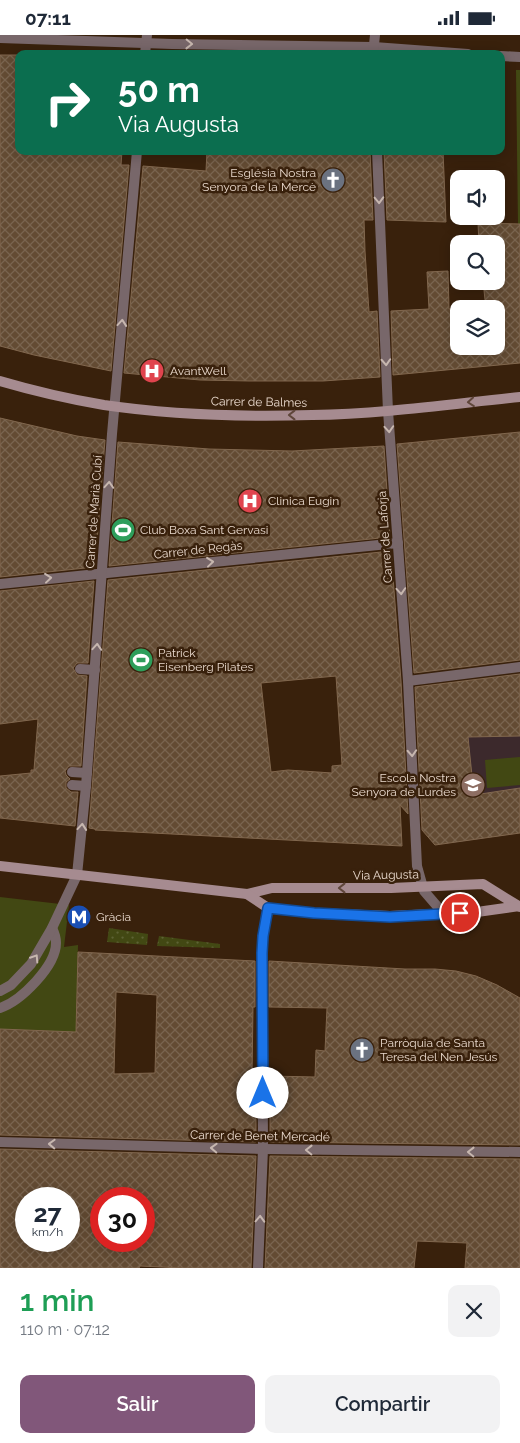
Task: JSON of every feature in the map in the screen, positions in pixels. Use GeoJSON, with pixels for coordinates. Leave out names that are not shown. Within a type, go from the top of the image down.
{"type":"FeatureCollection","features":[{"type":"Feature","properties":{"kind":"main road","name":"Carrer de Balmes"},"geometry":{"type":"LineString","coordinates":[[0,381],[33,390],[115,406],[253,415],[313,415],[388,411],[520,397]]}},
{"type":"Feature","properties":{"kind":"main road","name":"Via Augusta"},"geometry":{"type":"LineString","coordinates":[[0,866],[247,894],[272,889],[391,888],[482,884],[520,906]]}},
{"type":"Feature","properties":{"kind":"main road","name":"Via Augusta"},"geometry":{"type":"LineString","coordinates":[[247,894],[268,908],[314,913],[390,917],[478,912],[520,906]]}},
{"type":"Feature","properties":{"kind":"street"},"geometry":{"type":"LineString","coordinates":[[373,50],[375,35]]}},
{"type":"Feature","properties":{"kind":"street"},"geometry":{"type":"LineString","coordinates":[[0,39],[341,50]]}},
{"type":"Feature","properties":{"kind":"street"},"geometry":{"type":"LineString","coordinates":[[505,56],[520,57]]}},
{"type":"Feature","properties":{"kind":"street","name":"Carrer de Marià Cubí"},"geometry":{"type":"LineString","coordinates":[[0,991],[11,985],[32,964],[77,875],[86,786],[115,406],[137,155]]}},
{"type":"Feature","properties":{"kind":"street","name":"Carrer de Laforja"},"geometry":{"type":"LineString","coordinates":[[376,155],[388,411],[408,681],[417,859],[422,887],[432,903],[443,913]]}},
{"type":"Feature","properties":{"kind":"street","name":"Carrer de Regàs"},"geometry":{"type":"LineString","coordinates":[[0,584],[398,543]]}},
{"type":"Feature","properties":{"kind":"street"},"geometry":{"type":"LineString","coordinates":[[408,681],[520,667]]}},
{"type":"Feature","properties":{"kind":"street"},"geometry":{"type":"LineString","coordinates":[[80,669],[95,670]]}},
{"type":"Feature","properties":{"kind":"street"},"geometry":{"type":"LineString","coordinates":[[72,772],[87,773]]}},
{"type":"Feature","properties":{"kind":"street"},"geometry":{"type":"LineString","coordinates":[[72,785],[86,786]]}},
{"type":"Feature","properties":{"kind":"street"},"geometry":{"type":"LineString","coordinates":[[258,1268],[263,1149],[262,953],[268,908]]}},
{"type":"Feature","properties":{"kind":"street"},"geometry":{"type":"LineString","coordinates":[[0,1008],[15,1002],[32,987],[50,962],[55,952],[56,943],[52,927]]}},
{"type":"Feature","properties":{"kind":"street","name":"Carrer de Benet Mercadé"},"geometry":{"type":"LineString","coordinates":[[0,1142],[263,1149],[520,1152]]}},
{"type":"Feature","properties":{"kind":"shaded area","name":"Escola Nostra Senyora de Lurdes"},"geometry":{"type":"Polygon","coordinates":[[[520,678],[520,833],[443,844],[442,842],[439,845],[433,843],[430,839],[423,737],[520,678]]]}},
{"type":"Feature","properties":{"kind":"green space"},"geometry":{"type":"Polygon","coordinates":[[[516,70],[520,70],[520,226],[518,226],[516,70]]]}},
{"type":"Feature","properties":{"kind":"green space"},"geometry":{"type":"Polygon","coordinates":[[[520,757],[520,785],[487,788],[485,760],[520,757]]]}},
{"type":"Feature","properties":{"kind":"green space"},"geometry":{"type":"Polygon","coordinates":[[[0,897],[69,905],[64,947],[78,945],[76,1032],[0,1029],[0,897]]]}},
{"type":"Feature","properties":{"kind":"green space"},"geometry":{"type":"Polygon","coordinates":[[[109,928],[148,934],[147,945],[107,942],[109,928]]]}},
{"type":"Feature","properties":{"kind":"green space"},"geometry":{"type":"Polygon","coordinates":[[[159,936],[220,944],[220,948],[157,946],[159,936]]]}},
{"type":"Feature","properties":{"kind":"building"},"geometry":{"type":"Polygon","coordinates":[[[0,55],[15,55],[15,155],[122,155],[121,165],[129,165],[111,371],[0,346],[0,55]]]}},
{"type":"Feature","properties":{"kind":"building"},"geometry":{"type":"Polygon","coordinates":[[[207,155],[370,155],[373,220],[364,220],[365,251],[369,312],[377,311],[380,377],[323,381],[249,381],[200,380],[124,373],[143,166],[206,171],[207,155]]]}},
{"type":"Feature","properties":{"kind":"building"},"geometry":{"type":"Polygon","coordinates":[[[384,155],[443,155],[446,222],[387,220],[384,155]]]}},
{"type":"Feature","properties":{"kind":"building"},"geometry":{"type":"Polygon","coordinates":[[[520,224],[520,363],[393,375],[391,311],[429,309],[427,272],[448,271],[450,355],[505,355],[505,300],[485,300],[484,290],[505,290],[505,235],[479,235],[478,225],[520,224]]]}},
{"type":"Feature","properties":{"kind":"building"},"geometry":{"type":"Polygon","coordinates":[[[0,418],[77,436],[105,440],[95,567],[0,577],[0,418]]]}},
{"type":"Feature","properties":{"kind":"building"},"geometry":{"type":"Polygon","coordinates":[[[520,432],[520,660],[414,673],[397,444],[520,432]]]}},
{"type":"Feature","properties":{"kind":"building"},"geometry":{"type":"Polygon","coordinates":[[[118,442],[209,449],[292,451],[384,446],[390,537],[109,566],[118,442]]]}},
{"type":"Feature","properties":{"kind":"building"},"geometry":{"type":"Polygon","coordinates":[[[391,551],[401,681],[408,814],[400,805],[402,846],[95,830],[89,828],[108,580],[391,551]],[[336,676],[261,683],[271,772],[288,770],[332,773],[332,766],[342,765],[336,676]]]}},
{"type":"Feature","properties":{"kind":"building"},"geometry":{"type":"Polygon","coordinates":[[[94,581],[88,663],[77,663],[73,668],[77,675],[87,676],[81,766],[69,766],[65,771],[70,779],[66,782],[66,788],[71,792],[78,792],[75,826],[0,818],[0,776],[31,773],[31,770],[34,770],[38,719],[0,724],[0,591],[94,581]]]}},
{"type":"Feature","properties":{"kind":"building"},"geometry":{"type":"Polygon","coordinates":[[[520,674],[520,736],[468,737],[474,795],[520,788],[520,833],[435,845],[422,830],[415,687],[520,674]]]}},
{"type":"Feature","properties":{"kind":"building"},"geometry":{"type":"Polygon","coordinates":[[[78,952],[255,961],[252,1076],[256,1076],[256,1142],[0,1135],[0,1029],[76,1032],[78,952]],[[116,992],[114,1074],[155,1073],[157,995],[116,992]]]}},
{"type":"Feature","properties":{"kind":"building"},"geometry":{"type":"Polygon","coordinates":[[[269,961],[456,971],[476,976],[520,998],[520,1145],[270,1142],[270,1076],[315,1077],[316,1050],[325,1051],[327,1008],[269,1007],[269,961]]]}},
{"type":"Feature","properties":{"kind":"building"},"geometry":{"type":"Polygon","coordinates":[[[0,1149],[256,1156],[251,1268],[140,1266],[139,1268],[0,1268],[0,1149]]]}},
{"type":"Feature","properties":{"kind":"building"},"geometry":{"type":"Polygon","coordinates":[[[270,1156],[520,1159],[520,1268],[465,1268],[467,1243],[417,1241],[414,1268],[265,1268],[270,1156]]]}},
{"type":"Feature","properties":{"kind":"place","name":"Església Nostra Senyora de la Mercè"},"geometry":{"type":"Point","coordinates":[333,180]}},
{"type":"Feature","properties":{"kind":"place","name":"AvantWell"},"geometry":{"type":"Point","coordinates":[152,371]}},
{"type":"Feature","properties":{"kind":"place","name":"Clinica Eugin"},"geometry":{"type":"Point","coordinates":[250,501]}},
{"type":"Feature","properties":{"kind":"place","name":"Club Boxa Sant Gervasi"},"geometry":{"type":"Point","coordinates":[123,530]}},
{"type":"Feature","properties":{"kind":"place","name":"Patrick Eisenberg Pilates"},"geometry":{"type":"Point","coordinates":[141,660]}},
{"type":"Feature","properties":{"kind":"place","name":"Escola Nostra Senyora de Lurdes"},"geometry":{"type":"Point","coordinates":[473,785]}},
{"type":"Feature","properties":{"kind":"place","name":"Gràcia"},"geometry":{"type":"Point","coordinates":[79,917]}},
{"type":"Feature","properties":{"kind":"place","name":"Parròquia de Santa Teresa del Nen Jesús"},"geometry":{"type":"Point","coordinates":[362,1050]}},
{"type":"Feature","properties":{"kind":"route"},"geometry":{"type":"LineString","coordinates":[[263,1093],[262,953],[268,908],[314,913],[390,917],[460,913]]}}]}
